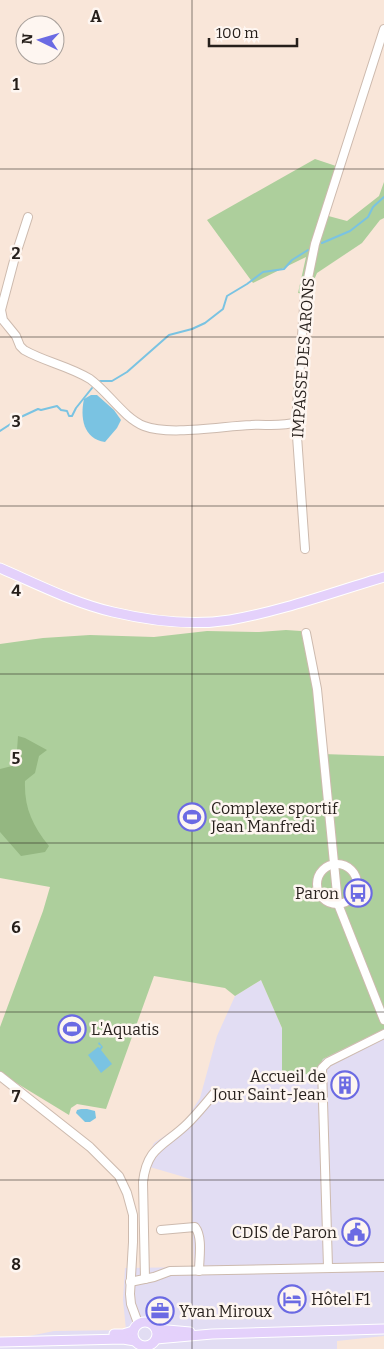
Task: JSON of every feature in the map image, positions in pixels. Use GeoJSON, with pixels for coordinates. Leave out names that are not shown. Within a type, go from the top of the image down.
{"type":"FeatureCollection","features":[{"type":"Feature","properties":{"kind":"main road"},"geometry":{"type":"LineString","coordinates":[[0,568],[80,602],[112,612],[142,618],[198,622],[229,620],[266,612],[384,577]]}},
{"type":"Feature","properties":{"kind":"main road"},"geometry":{"type":"LineString","coordinates":[[0,1338],[123,1334],[146,1321],[151,1323],[156,1329],[156,1339]]}},
{"type":"Feature","properties":{"kind":"main road"},"geometry":{"type":"LineString","coordinates":[[136,1327],[136,1341]]}},
{"type":"Feature","properties":{"kind":"main road"},"geometry":{"type":"LineString","coordinates":[[156,1329],[212,1334]]}},
{"type":"Feature","properties":{"kind":"main road"},"geometry":{"type":"LineString","coordinates":[[0,1342],[123,1339],[136,1341],[146,1346],[156,1339],[212,1334],[384,1329]]}},
{"type":"Feature","properties":{"kind":"street","name":"IMPASSE DES ARONS"},"geometry":{"type":"LineString","coordinates":[[305,549],[296,422],[305,293],[315,244],[384,29]]}},
{"type":"Feature","properties":{"kind":"street"},"geometry":{"type":"LineString","coordinates":[[28,217],[1,310],[3,320],[24,350],[81,374],[102,389],[136,421],[152,428],[288,425],[296,422]]}},
{"type":"Feature","properties":{"kind":"street"},"geometry":{"type":"LineString","coordinates":[[306,633],[317,689],[338,904],[384,1020]]}},
{"type":"Feature","properties":{"kind":"street"},"geometry":{"type":"LineString","coordinates":[[334,864],[341,864],[352,871],[357,882],[350,899],[338,904],[325,901],[320,896],[316,882],[322,870],[334,864]]}},
{"type":"Feature","properties":{"kind":"street"},"geometry":{"type":"LineString","coordinates":[[328,1267],[322,1068],[328,1062],[384,1034]]}},
{"type":"Feature","properties":{"kind":"street"},"geometry":{"type":"LineString","coordinates":[[0,1076],[90,1147],[119,1176],[132,1215],[133,1242],[130,1282],[131,1304],[136,1327]]}},
{"type":"Feature","properties":{"kind":"street"},"geometry":{"type":"LineString","coordinates":[[145,1279],[143,1190],[145,1168],[154,1151],[187,1124],[216,1092]]}},
{"type":"Feature","properties":{"kind":"street"},"geometry":{"type":"LineString","coordinates":[[161,1230],[195,1227],[198,1230],[199,1271]]}},
{"type":"Feature","properties":{"kind":"street"},"geometry":{"type":"LineString","coordinates":[[130,1282],[170,1271],[384,1267]]}},
{"type":"Feature","properties":{"kind":"shaded area"},"geometry":{"type":"Polygon","coordinates":[[[261,980],[282,1028],[282,1077],[384,1029],[384,1336],[337,1341],[337,1349],[0,1349],[0,1342],[54,1331],[126,1330],[123,1300],[125,1268],[194,1267],[191,1179],[143,1165],[154,1143],[184,1123],[200,1098],[217,1036],[235,996],[261,980]]]}},
{"type":"Feature","properties":{"kind":"green space"},"geometry":{"type":"Polygon","coordinates":[[[315,159],[336,166],[321,214],[347,221],[379,196],[384,182],[384,218],[380,220],[362,243],[317,273],[308,294],[298,293],[306,257],[253,283],[207,220],[315,159]]]}},
{"type":"Feature","properties":{"kind":"green space","name":"Complexe sportif Jean Manfredi"},"geometry":{"type":"Polygon","coordinates":[[[207,631],[259,632],[301,631],[316,701],[322,754],[384,756],[384,1029],[323,1059],[316,1073],[282,1077],[282,1028],[261,980],[235,996],[225,988],[154,976],[106,1109],[77,1104],[71,1108],[69,1115],[0,1073],[0,1027],[50,887],[0,878],[0,644],[43,638],[90,635],[154,637],[207,631]]]}},
{"type":"Feature","properties":{"kind":"green space"},"geometry":{"type":"Polygon","coordinates":[[[18,736],[47,750],[39,756],[35,773],[25,781],[25,790],[30,815],[38,831],[49,846],[45,852],[21,856],[0,832],[0,769],[16,765],[18,736]]]}},
{"type":"Feature","properties":{"kind":"water"},"geometry":{"type":"Polygon","coordinates":[[[91,395],[97,395],[114,410],[121,420],[105,442],[92,437],[83,420],[84,399],[91,395]]]}},
{"type":"Feature","properties":{"kind":"water"},"geometry":{"type":"Polygon","coordinates":[[[99,1042],[103,1047],[101,1050],[112,1064],[101,1073],[88,1055],[98,1047],[100,1048],[99,1042]]]}},
{"type":"Feature","properties":{"kind":"water"},"geometry":{"type":"Polygon","coordinates":[[[77,1110],[95,1111],[96,1118],[90,1122],[85,1122],[76,1113],[77,1110]]]}},
{"type":"Feature","properties":{"kind":"waterway"},"geometry":{"type":"LineString","coordinates":[[322,243],[350,231],[368,217],[373,207],[384,197]]}},
{"type":"Feature","properties":{"kind":"waterway"},"geometry":{"type":"LineString","coordinates":[[100,381],[112,381],[127,372],[169,335],[192,329],[205,323],[223,309],[227,296],[263,272],[284,269],[292,260],[308,250]]}},
{"type":"Feature","properties":{"kind":"waterway"},"geometry":{"type":"LineString","coordinates":[[0,431],[38,409],[57,406],[61,410],[67,411],[69,416],[72,416],[92,388]]}},
{"type":"Feature","properties":{"kind":"place","name":"Complexe sportif Jean Manfredi"},"geometry":{"type":"Point","coordinates":[192,817]}},
{"type":"Feature","properties":{"kind":"place","name":"Paron"},"geometry":{"type":"Point","coordinates":[358,893]}},
{"type":"Feature","properties":{"kind":"place","name":"L'Aquatis"},"geometry":{"type":"Point","coordinates":[72,1029]}},
{"type":"Feature","properties":{"kind":"place","name":"Accueil de Jour Saint-Jean"},"geometry":{"type":"Point","coordinates":[345,1085]}},
{"type":"Feature","properties":{"kind":"place","name":"CDIS de Paron"},"geometry":{"type":"Point","coordinates":[356,1232]}},
{"type":"Feature","properties":{"kind":"place","name":"Hôtel F1"},"geometry":{"type":"Point","coordinates":[292,1299]}},
{"type":"Feature","properties":{"kind":"place","name":"Yvan Miroux"},"geometry":{"type":"Point","coordinates":[160,1311]}}]}
